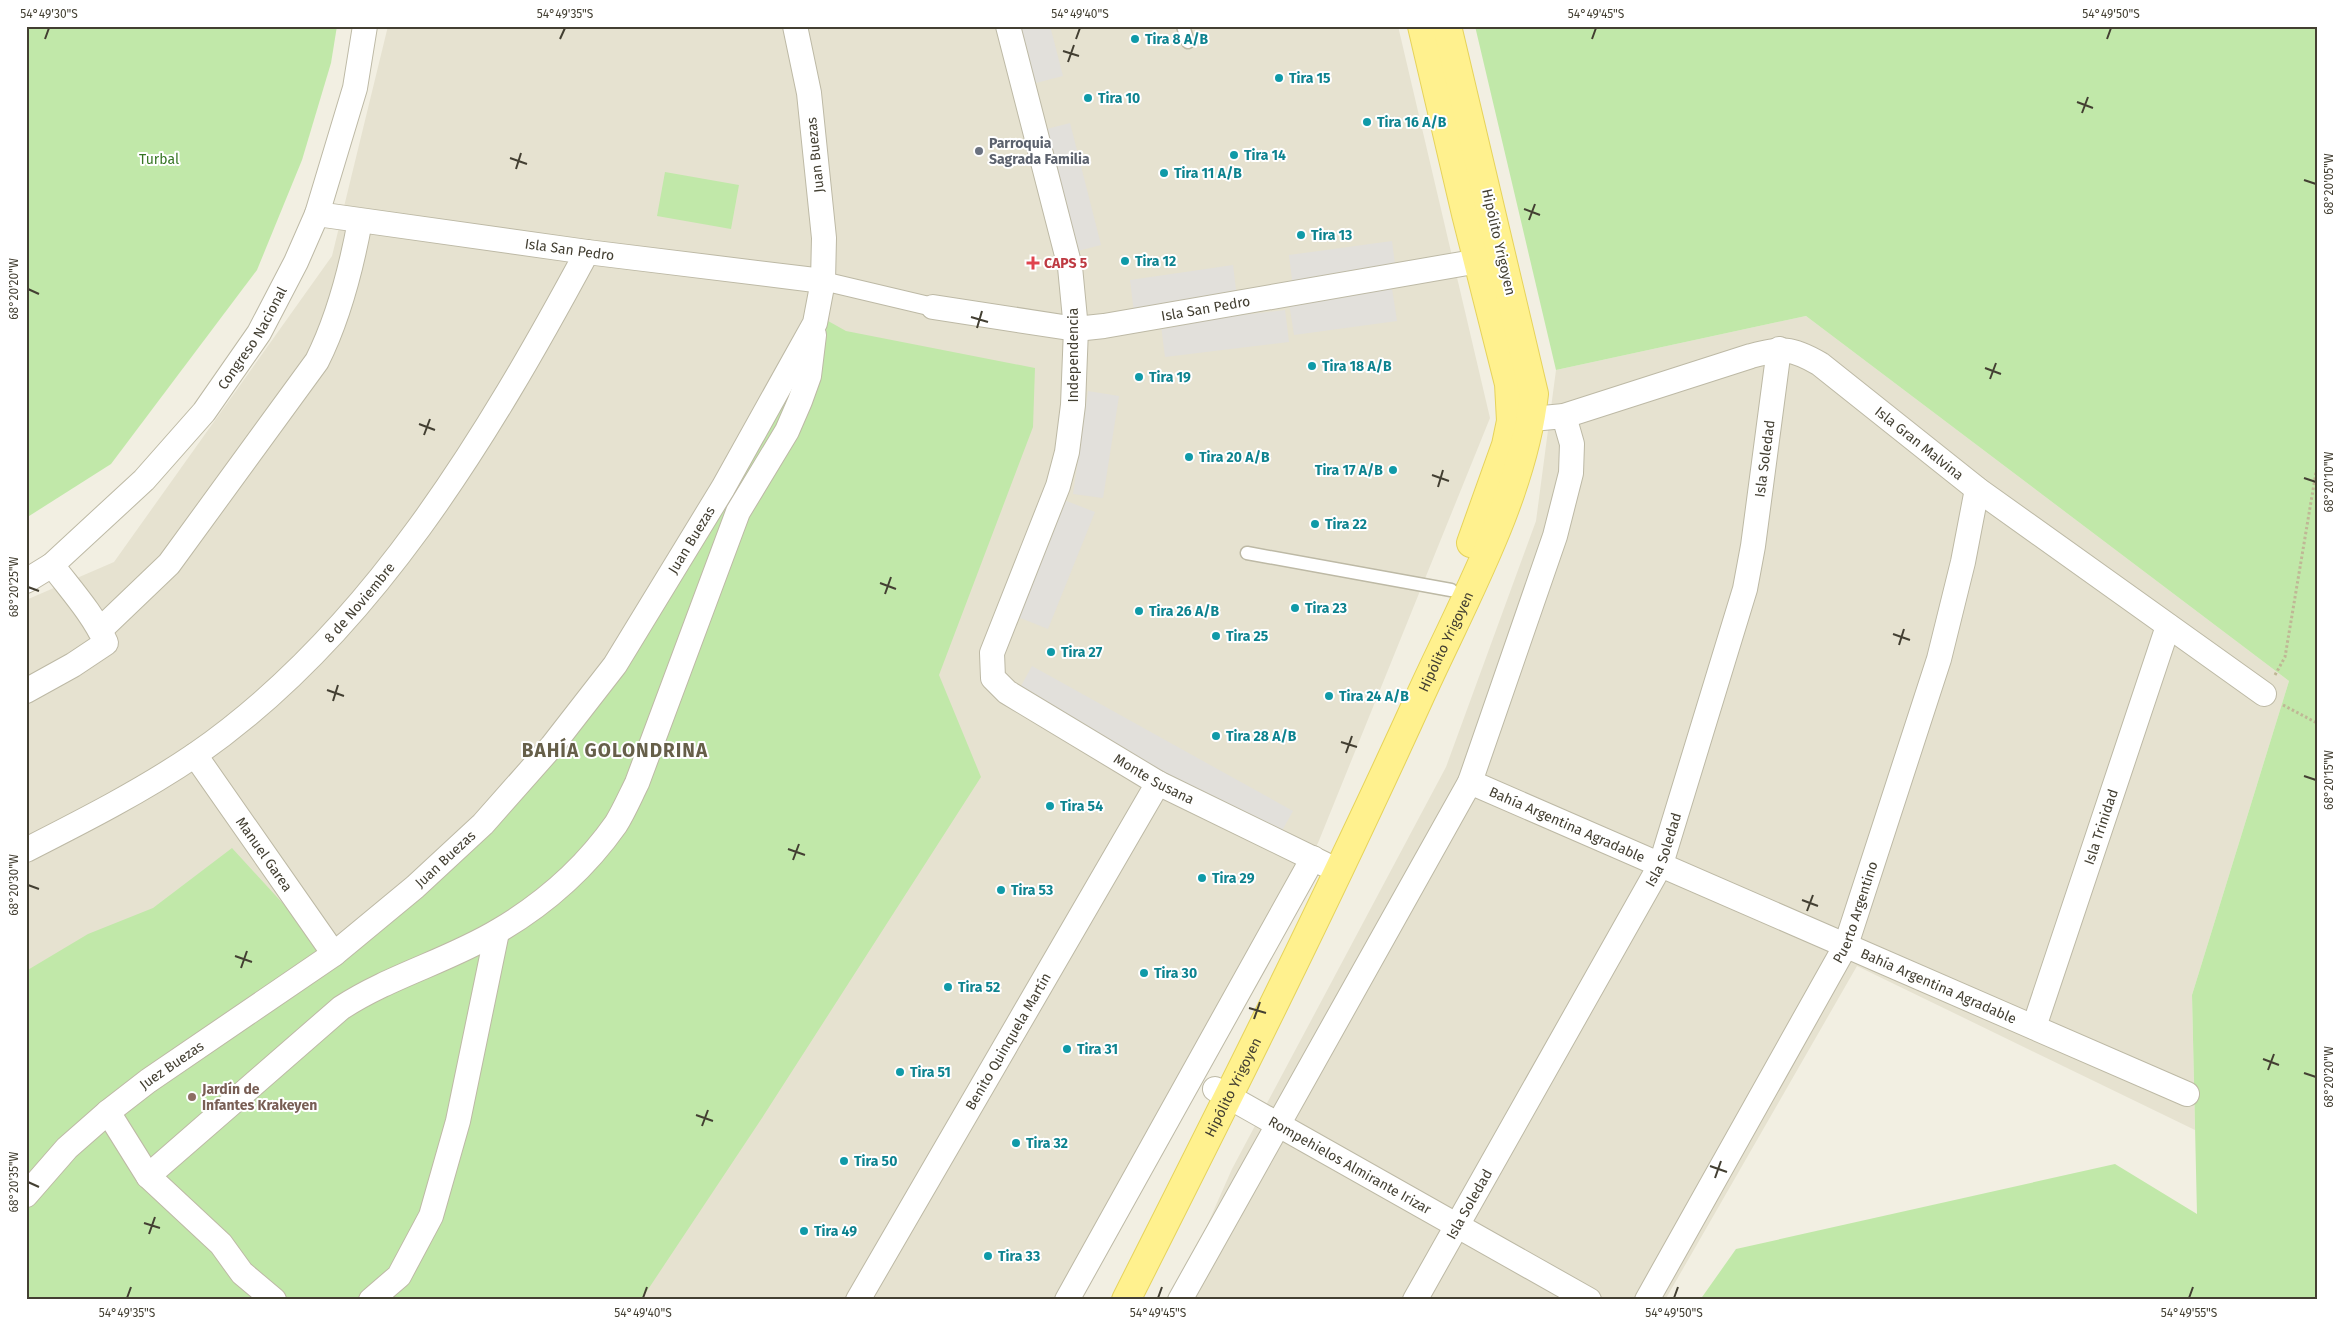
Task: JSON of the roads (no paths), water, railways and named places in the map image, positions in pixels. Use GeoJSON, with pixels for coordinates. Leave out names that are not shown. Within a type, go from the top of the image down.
{"type":"FeatureCollection","features":[{"type":"Feature","properties":{"kind":"main road","name":"Hipólito Yrigoyen"},"geometry":{"type":"LineString","coordinates":[[1126,1300],[1222,1093],[1319,861],[1451,590],[1478,527],[1498,473],[1511,421],[1509,384],[1422,26]]}},
{"type":"Feature","properties":{"kind":"main road","name":"Hipólito Yrigoyen"},"geometry":{"type":"LineString","coordinates":[[1111,1300],[1222,1093],[1395,752],[1505,510],[1525,449],[1532,419],[1534,394],[1447,26]]}},
{"type":"Feature","properties":{"kind":"street","name":"Congreso Nacional"},"geometry":{"type":"LineString","coordinates":[[26,581],[52,565],[144,480],[204,412],[259,333],[296,262],[317,214],[355,88],[365,26]]}},
{"type":"Feature","properties":{"kind":"street","name":"Juan Buezas"},"geometry":{"type":"LineString","coordinates":[[334,954],[415,888],[483,824],[552,746],[615,664],[723,488],[815,323],[823,281],[824,238],[809,93],[795,26]]}},
{"type":"Feature","properties":{"kind":"street","name":"Independencia"},"geometry":{"type":"LineString","coordinates":[[993,678],[992,653],[1058,486],[1067,452],[1074,405],[1076,329],[1070,267],[1008,26]]}},
{"type":"Feature","properties":{"kind":"street","name":"Isla San Pedro"},"geometry":{"type":"LineString","coordinates":[[317,214],[587,252],[823,281]]}},
{"type":"Feature","properties":{"kind":"street"},"geometry":{"type":"LineString","coordinates":[[100,630],[169,564],[318,362],[334,328],[354,253],[360,221]]}},
{"type":"Feature","properties":{"kind":"street","name":"8 de Noviembre"},"geometry":{"type":"LineString","coordinates":[[26,850],[88,818],[195,755],[270,696],[341,625],[408,545],[470,453],[587,252]]}},
{"type":"Feature","properties":{"kind":"street","name":"Isla San Pedro"},"geometry":{"type":"LineString","coordinates":[[933,307],[1076,329],[1104,326],[1479,261]]}},
{"type":"Feature","properties":{"kind":"street"},"geometry":{"type":"LineString","coordinates":[[823,281],[933,307]]}},
{"type":"Feature","properties":{"kind":"street"},"geometry":{"type":"LineString","coordinates":[[148,1176],[340,1008],[362,994],[497,932],[549,897],[588,859],[616,823],[637,783],[738,512],[787,431],[800,401],[809,376],[815,323]]}},
{"type":"Feature","properties":{"kind":"street","name":"Isla Gran Malvina"},"geometry":{"type":"LineString","coordinates":[[1532,419],[1564,416],[1751,356],[1779,349],[1804,355],[1820,364],[1977,489],[2264,694]]}},
{"type":"Feature","properties":{"kind":"street","name":"Isla Soledad"},"geometry":{"type":"LineString","coordinates":[[1415,1300],[1661,864],[1745,590],[1753,546],[1779,349]]}},
{"type":"Feature","properties":{"kind":"street"},"geometry":{"type":"LineString","coordinates":[[1180,1300],[1470,782],[1557,527],[1571,473],[1572,444],[1564,416]]}},
{"type":"Feature","properties":{"kind":"street","name":"Puerto Argentino"},"geometry":{"type":"LineString","coordinates":[[1646,1300],[1846,945],[1939,659],[1963,562],[1977,489]]}},
{"type":"Feature","properties":{"kind":"street"},"geometry":{"type":"LineString","coordinates":[[26,691],[73,666],[106,643],[100,630],[52,565]]}},
{"type":"Feature","properties":{"kind":"street","name":"Isla Trinidad"},"geometry":{"type":"LineString","coordinates":[[2034,1027],[2168,626]]}},
{"type":"Feature","properties":{"kind":"street","name":"Monte Susana"},"geometry":{"type":"LineString","coordinates":[[993,678],[1007,692],[1158,783],[1319,861]]}},
{"type":"Feature","properties":{"kind":"street","name":"Manuel Garea"},"geometry":{"type":"LineString","coordinates":[[195,755],[334,954]]}},
{"type":"Feature","properties":{"kind":"street","name":"Bahía Argentina Agradable"},"geometry":{"type":"LineString","coordinates":[[1470,782],[2187,1094]]}},
{"type":"Feature","properties":{"kind":"street","name":"Benito Quinquela Martín"},"geometry":{"type":"LineString","coordinates":[[858,1300],[1158,783]]}},
{"type":"Feature","properties":{"kind":"street"},"geometry":{"type":"LineString","coordinates":[[1067,1300],[1319,861]]}},
{"type":"Feature","properties":{"kind":"street"},"geometry":{"type":"LineString","coordinates":[[371,1300],[399,1276],[431,1216],[458,1121],[497,932]]}},
{"type":"Feature","properties":{"kind":"street","name":"Juez Buezas"},"geometry":{"type":"LineString","coordinates":[[26,1195],[67,1148],[108,1112],[148,1081],[334,954]]}},
{"type":"Feature","properties":{"kind":"street","name":"Rompehielos Almirante Irizar"},"geometry":{"type":"LineString","coordinates":[[1222,1093],[1590,1300]]}},
{"type":"Feature","properties":{"kind":"street"},"geometry":{"type":"LineString","coordinates":[[108,1112],[148,1176],[221,1244],[242,1273],[274,1300]]}},
{"type":"Feature","properties":{"kind":"lane"},"geometry":{"type":"LineString","coordinates":[[1184,26],[1188,42]]}},
{"type":"Feature","properties":{"kind":"lane"},"geometry":{"type":"LineString","coordinates":[[1247,554],[1451,590]]}},
{"type":"Feature","properties":{"kind":"place","name":"Tira 8 A/B"},"geometry":{"type":"Point","coordinates":[1135,39]}},
{"type":"Feature","properties":{"kind":"place","name":"Tira 15"},"geometry":{"type":"Point","coordinates":[1279,78]}},
{"type":"Feature","properties":{"kind":"place","name":"Tira 10"},"geometry":{"type":"Point","coordinates":[1088,98]}},
{"type":"Feature","properties":{"kind":"place","name":"Tira 16 A/B"},"geometry":{"type":"Point","coordinates":[1367,122]}},
{"type":"Feature","properties":{"kind":"place","name":"Parroquia Sagrada Familia"},"geometry":{"type":"Point","coordinates":[979,151]}},
{"type":"Feature","properties":{"kind":"place","name":"Tira 14"},"geometry":{"type":"Point","coordinates":[1234,155]}},
{"type":"Feature","properties":{"kind":"place","name":"Tira 11 A/B"},"geometry":{"type":"Point","coordinates":[1164,173]}},
{"type":"Feature","properties":{"kind":"place","name":"Tira 13"},"geometry":{"type":"Point","coordinates":[1301,235]}},
{"type":"Feature","properties":{"kind":"place","name":"Tira 12"},"geometry":{"type":"Point","coordinates":[1125,261]}},
{"type":"Feature","properties":{"kind":"place","name":"CAPS 5"},"geometry":{"type":"Point","coordinates":[1033,263]}},
{"type":"Feature","properties":{"kind":"place","name":"Tira 18 A/B"},"geometry":{"type":"Point","coordinates":[1312,366]}},
{"type":"Feature","properties":{"kind":"place","name":"Tira 19"},"geometry":{"type":"Point","coordinates":[1139,377]}},
{"type":"Feature","properties":{"kind":"place","name":"Tira 20 A/B"},"geometry":{"type":"Point","coordinates":[1189,457]}},
{"type":"Feature","properties":{"kind":"place","name":"Tira 17 A/B"},"geometry":{"type":"Point","coordinates":[1393,470]}},
{"type":"Feature","properties":{"kind":"place","name":"Tira 22"},"geometry":{"type":"Point","coordinates":[1315,524]}},
{"type":"Feature","properties":{"kind":"place","name":"Tira 23"},"geometry":{"type":"Point","coordinates":[1295,608]}},
{"type":"Feature","properties":{"kind":"place","name":"Tira 26 A/B"},"geometry":{"type":"Point","coordinates":[1139,611]}},
{"type":"Feature","properties":{"kind":"place","name":"Tira 25"},"geometry":{"type":"Point","coordinates":[1216,636]}},
{"type":"Feature","properties":{"kind":"place","name":"Tira 27"},"geometry":{"type":"Point","coordinates":[1051,652]}},
{"type":"Feature","properties":{"kind":"place","name":"Tira 24 A/B"},"geometry":{"type":"Point","coordinates":[1329,696]}},
{"type":"Feature","properties":{"kind":"place","name":"Tira 28 A/B"},"geometry":{"type":"Point","coordinates":[1216,736]}},
{"type":"Feature","properties":{"kind":"place","name":"Tira 54"},"geometry":{"type":"Point","coordinates":[1050,806]}},
{"type":"Feature","properties":{"kind":"place","name":"Tira 29"},"geometry":{"type":"Point","coordinates":[1202,878]}},
{"type":"Feature","properties":{"kind":"place","name":"Tira 53"},"geometry":{"type":"Point","coordinates":[1001,890]}},
{"type":"Feature","properties":{"kind":"place","name":"Tira 30"},"geometry":{"type":"Point","coordinates":[1144,973]}},
{"type":"Feature","properties":{"kind":"place","name":"Tira 52"},"geometry":{"type":"Point","coordinates":[948,987]}},
{"type":"Feature","properties":{"kind":"place","name":"Tira 31"},"geometry":{"type":"Point","coordinates":[1067,1049]}},
{"type":"Feature","properties":{"kind":"place","name":"Tira 51"},"geometry":{"type":"Point","coordinates":[900,1072]}},
{"type":"Feature","properties":{"kind":"place","name":"Jardín de Infantes Krakeyen"},"geometry":{"type":"Point","coordinates":[192,1097]}},
{"type":"Feature","properties":{"kind":"place","name":"Tira 32"},"geometry":{"type":"Point","coordinates":[1016,1143]}},
{"type":"Feature","properties":{"kind":"place","name":"Tira 50"},"geometry":{"type":"Point","coordinates":[844,1161]}},
{"type":"Feature","properties":{"kind":"place","name":"Tira 49"},"geometry":{"type":"Point","coordinates":[804,1231]}},
{"type":"Feature","properties":{"kind":"place","name":"Tira 33"},"geometry":{"type":"Point","coordinates":[988,1256]}},
{"type":"Feature","properties":{"kind":"district","name":"BAHÍA GOLONDRINA"},"geometry":{"type":"Point","coordinates":[615,750]}},
{"type":"Feature","properties":{"kind":"park label","name":"Turbal"},"geometry":{"type":"Point","coordinates":[159,159]}}]}
